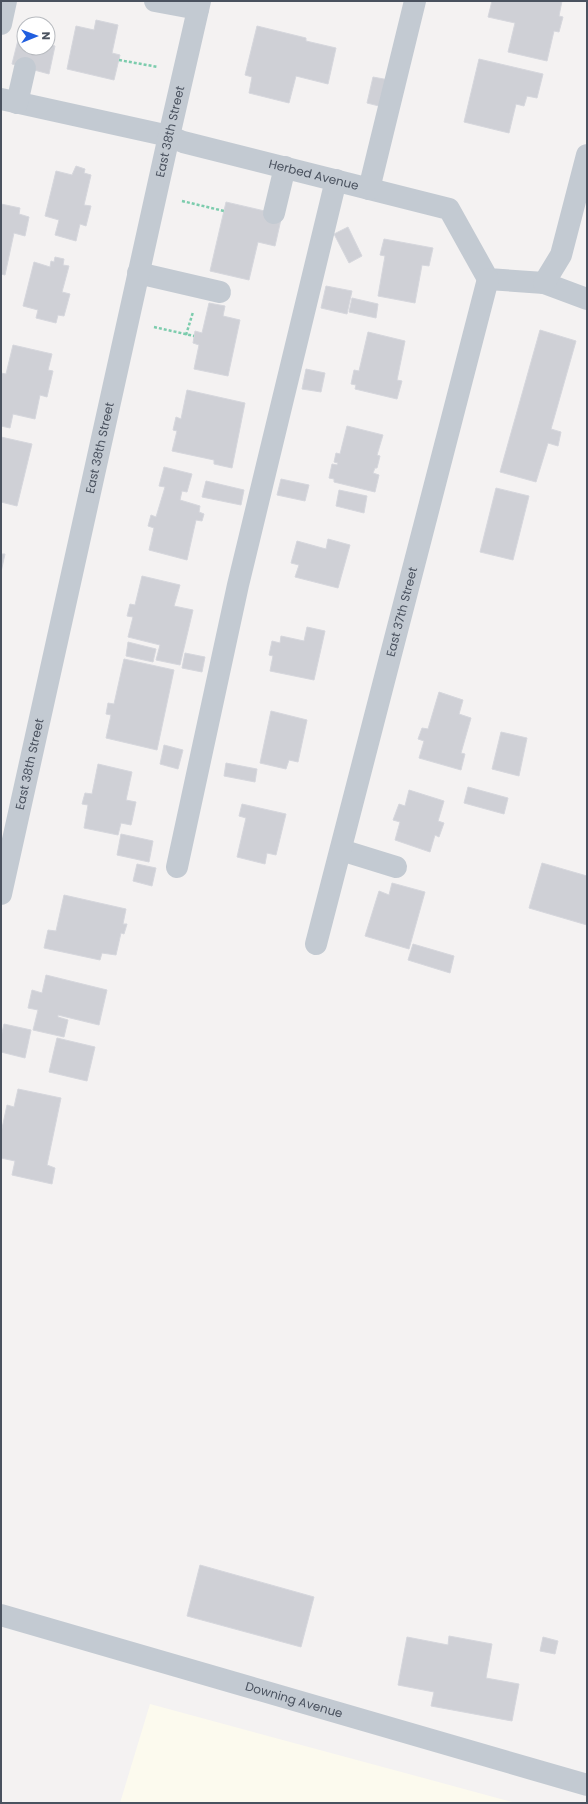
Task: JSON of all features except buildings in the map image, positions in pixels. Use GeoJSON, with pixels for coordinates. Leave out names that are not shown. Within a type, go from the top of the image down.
{"type":"FeatureCollection","features":[{"type":"Feature","properties":{"kind":"street"},"geometry":{"type":"LineString","coordinates":[[1,24],[6,1]]}},
{"type":"Feature","properties":{"kind":"street"},"geometry":{"type":"LineString","coordinates":[[155,1],[199,5]]}},
{"type":"Feature","properties":{"kind":"street"},"geometry":{"type":"LineString","coordinates":[[369,189],[415,1]]}},
{"type":"Feature","properties":{"kind":"street","name":"East 38th Street"},"geometry":{"type":"LineString","coordinates":[[1,894],[138,273],[199,5]]}},
{"type":"Feature","properties":{"kind":"street"},"geometry":{"type":"LineString","coordinates":[[9,101],[25,68]]}},
{"type":"Feature","properties":{"kind":"street","name":"Herbed Avenue"},"geometry":{"type":"LineString","coordinates":[[9,101],[169,136],[183,142],[449,209],[488,279]]}},
{"type":"Feature","properties":{"kind":"street"},"geometry":{"type":"LineString","coordinates":[[544,283],[561,255],[587,156]]}},
{"type":"Feature","properties":{"kind":"street"},"geometry":{"type":"LineString","coordinates":[[274,213],[285,167]]}},
{"type":"Feature","properties":{"kind":"street"},"geometry":{"type":"LineString","coordinates":[[176,867],[238,585],[336,180]]}},
{"type":"Feature","properties":{"kind":"street"},"geometry":{"type":"LineString","coordinates":[[138,273],[220,292]]}},
{"type":"Feature","properties":{"kind":"street"},"geometry":{"type":"LineString","coordinates":[[488,279],[544,283],[587,299]]}},
{"type":"Feature","properties":{"kind":"street","name":"East 37th Street"},"geometry":{"type":"LineString","coordinates":[[316,944],[488,279]]}},
{"type":"Feature","properties":{"kind":"street"},"geometry":{"type":"LineString","coordinates":[[341,850],[396,867]]}},
{"type":"Feature","properties":{"kind":"street","name":"Downing Avenue"},"geometry":{"type":"LineString","coordinates":[[1,1615],[587,1785]]}},
{"type":"Feature","properties":{"kind":"path"},"geometry":{"type":"LineString","coordinates":[[119,60],[184,72]]}},
{"type":"Feature","properties":{"kind":"path"},"geometry":{"type":"LineString","coordinates":[[156,194],[224,211]]}},
{"type":"Feature","properties":{"kind":"path"},"geometry":{"type":"LineString","coordinates":[[128,322],[194,336]]}},
{"type":"Feature","properties":{"kind":"shaded area"},"geometry":{"type":"Polygon","coordinates":[[[150,1704],[516,1803],[120,1803],[150,1704]]]}}]}
